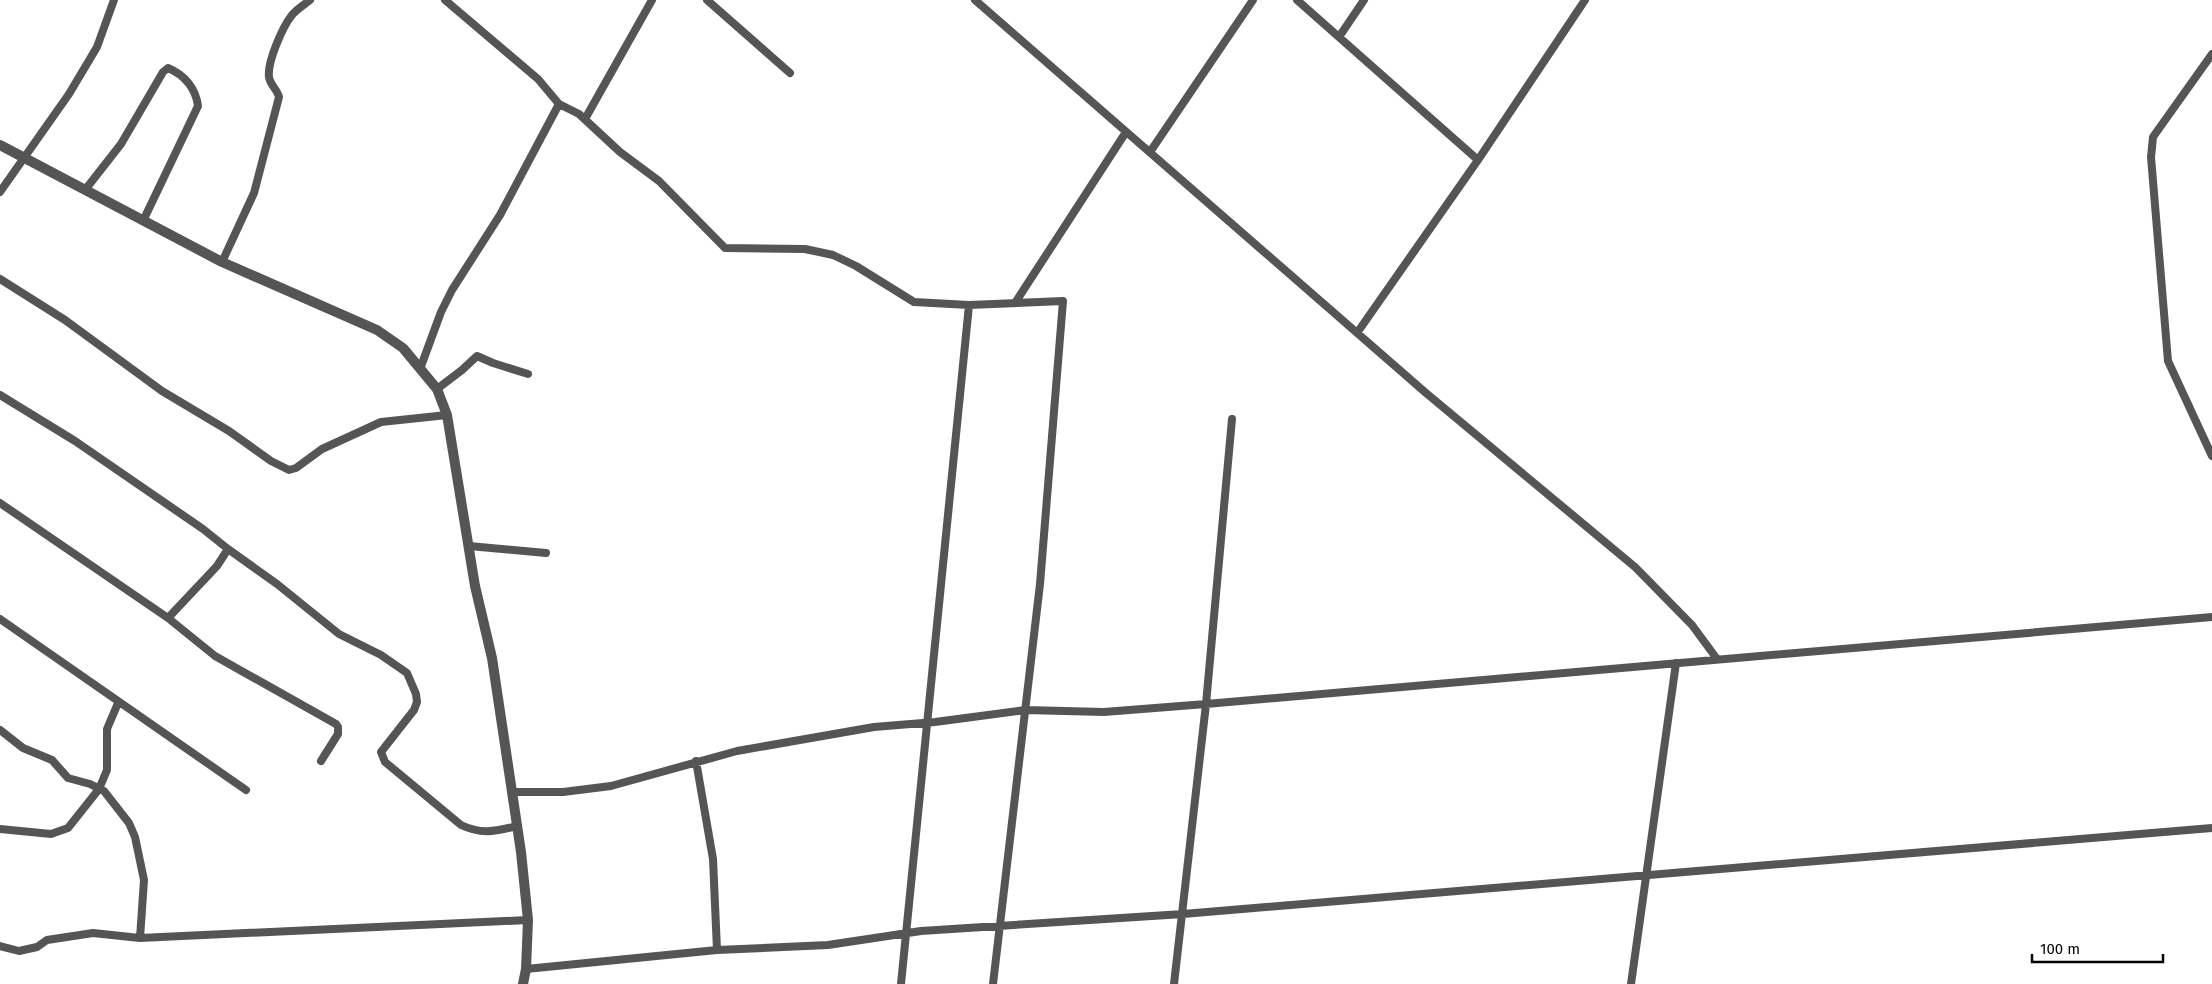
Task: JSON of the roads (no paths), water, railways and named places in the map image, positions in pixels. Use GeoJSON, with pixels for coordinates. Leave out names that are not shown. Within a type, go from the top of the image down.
{"type":"FeatureCollection","features":[{"type":"Feature","properties":{"kind":"street"},"geometry":{"type":"LineString","coordinates":[[0,192],[69,94],[97,47],[114,0]]}},
{"type":"Feature","properties":{"kind":"street"},"geometry":{"type":"LineString","coordinates":[[222,262],[254,193],[279,97],[269,80],[273,56],[284,28],[292,15],[310,0]]}},
{"type":"Feature","properties":{"kind":"street"},"geometry":{"type":"LineString","coordinates":[[445,0],[538,79],[560,104],[579,114],[620,152],[660,181],[725,248],[805,249],[833,255],[856,266],[914,302],[969,305],[1063,301],[1040,584],[993,984]]}},
{"type":"Feature","properties":{"kind":"street"},"geometry":{"type":"LineString","coordinates":[[585,120],[652,0]]}},
{"type":"Feature","properties":{"kind":"street"},"geometry":{"type":"LineString","coordinates":[[707,0],[790,73]]}},
{"type":"Feature","properties":{"kind":"street"},"geometry":{"type":"LineString","coordinates":[[975,0],[1426,393],[1635,567],[1692,625],[1717,659]]}},
{"type":"Feature","properties":{"kind":"street"},"geometry":{"type":"LineString","coordinates":[[1150,152],[1253,0]]}},
{"type":"Feature","properties":{"kind":"street"},"geometry":{"type":"LineString","coordinates":[[1297,0],[1478,160]]}},
{"type":"Feature","properties":{"kind":"street"},"geometry":{"type":"LineString","coordinates":[[1339,37],[1364,0]]}},
{"type":"Feature","properties":{"kind":"street"},"geometry":{"type":"LineString","coordinates":[[1358,334],[1585,0]]}},
{"type":"Feature","properties":{"kind":"street"},"geometry":{"type":"LineString","coordinates":[[2212,54],[2153,137],[2151,157],[2168,361],[2212,456]]}},
{"type":"Feature","properties":{"kind":"street"},"geometry":{"type":"LineString","coordinates":[[86,190],[122,144],[163,72],[168,68],[178,72],[195,92],[198,106],[196,116],[175,154],[143,221]]}},
{"type":"Feature","properties":{"kind":"street"},"geometry":{"type":"LineString","coordinates":[[420,369],[441,312],[452,290],[500,216],[560,104]]}},
{"type":"Feature","properties":{"kind":"street"},"geometry":{"type":"LineString","coordinates":[[1015,303],[1126,132]]}},
{"type":"Feature","properties":{"kind":"street"},"geometry":{"type":"LineString","coordinates":[[0,145],[222,262],[377,330],[403,348],[437,389],[447,415],[474,586],[492,658],[517,826],[528,920],[526,969],[523,984]]}},
{"type":"Feature","properties":{"kind":"street"},"geometry":{"type":"LineString","coordinates":[[0,279],[65,320],[162,391],[229,431],[271,461],[289,470],[296,468],[322,449],[381,422],[447,415]]}},
{"type":"Feature","properties":{"kind":"street"},"geometry":{"type":"LineString","coordinates":[[901,984],[969,305]]}},
{"type":"Feature","properties":{"kind":"street"},"geometry":{"type":"LineString","coordinates":[[437,389],[462,370],[476,356],[528,374]]}},
{"type":"Feature","properties":{"kind":"street"},"geometry":{"type":"LineString","coordinates":[[0,395],[75,442],[203,529],[277,584],[339,634],[381,655],[407,673],[417,702],[414,710],[381,752],[385,762],[462,825],[473,831],[488,833],[517,826]]}},
{"type":"Feature","properties":{"kind":"street"},"geometry":{"type":"LineString","coordinates":[[1174,984],[1206,704],[1232,419]]}},
{"type":"Feature","properties":{"kind":"street"},"geometry":{"type":"LineString","coordinates":[[0,503],[168,618],[215,656],[336,724],[338,734],[321,761]]}},
{"type":"Feature","properties":{"kind":"street"},"geometry":{"type":"LineString","coordinates":[[469,546],[546,553]]}},
{"type":"Feature","properties":{"kind":"street"},"geometry":{"type":"LineString","coordinates":[[168,618],[217,566],[228,549]]}},
{"type":"Feature","properties":{"kind":"street"},"geometry":{"type":"LineString","coordinates":[[512,792],[563,792],[611,786],[737,751],[874,727],[1025,710],[1104,712],[2212,617]]}},
{"type":"Feature","properties":{"kind":"street"},"geometry":{"type":"LineString","coordinates":[[0,619],[118,703],[246,790]]}},
{"type":"Feature","properties":{"kind":"street"},"geometry":{"type":"LineString","coordinates":[[1631,984],[1676,663]]}},
{"type":"Feature","properties":{"kind":"street"},"geometry":{"type":"LineString","coordinates":[[0,829],[51,834],[68,828],[99,789],[107,770],[106,729],[118,703]]}},
{"type":"Feature","properties":{"kind":"street"},"geometry":{"type":"LineString","coordinates":[[0,730],[23,748],[52,760],[68,778],[90,784],[99,789],[115,803],[129,823],[135,837],[144,880],[140,938]]}},
{"type":"Feature","properties":{"kind":"street"},"geometry":{"type":"LineString","coordinates":[[696,761],[712,859],[717,950]]}},
{"type":"Feature","properties":{"kind":"street"},"geometry":{"type":"LineString","coordinates":[[526,969],[717,950],[828,945],[906,933],[1183,914],[2212,828]]}},
{"type":"Feature","properties":{"kind":"street"},"geometry":{"type":"LineString","coordinates":[[0,946],[19,951],[37,947],[47,940],[93,932],[140,938],[528,920]]}}]}
